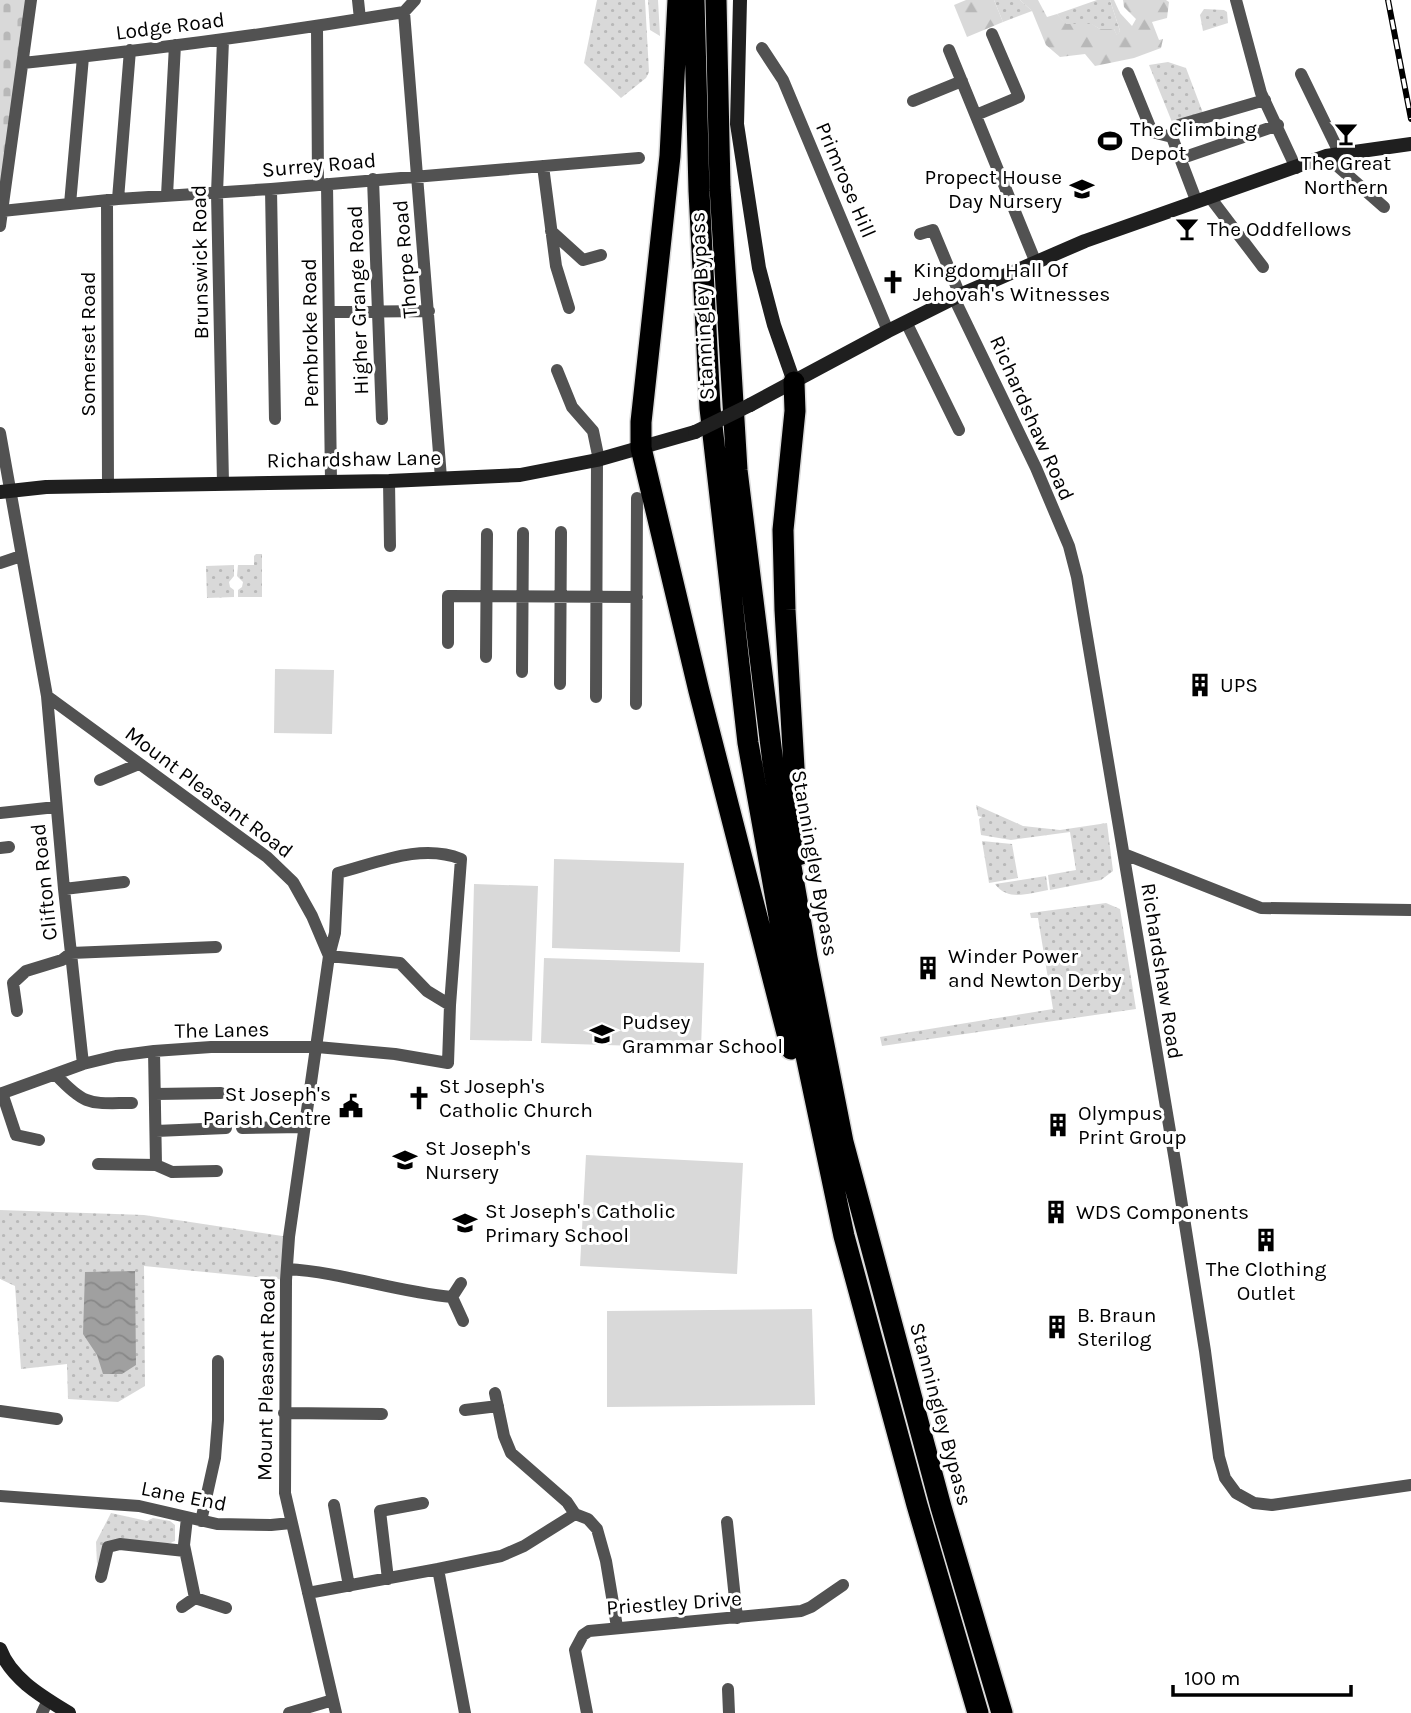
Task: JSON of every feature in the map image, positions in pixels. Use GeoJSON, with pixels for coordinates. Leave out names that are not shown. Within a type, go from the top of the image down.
{"type":"FeatureCollection","features":[{"type":"Feature","properties":{"kind":"highway"},"geometry":{"type":"LineString","coordinates":[[678,0],[670,156],[640,422],[640,448],[774,988],[844,1236]]}},
{"type":"Feature","properties":{"kind":"highway","name":"Stanningley Bypass"},"geometry":{"type":"LineString","coordinates":[[694,0],[699,191],[710,408],[748,743],[792,989],[844,1236],[916,1504],[978,1713]]}},
{"type":"Feature","properties":{"kind":"highway","name":"Stanningley Bypass"},"geometry":{"type":"LineString","coordinates":[[716,0],[718,136],[737,470],[773,763],[798,911],[843,1142],[941,1507],[1002,1713]]}},
{"type":"Feature","properties":{"kind":"highway"},"geometry":{"type":"LineString","coordinates":[[718,136],[728,0]]}},
{"type":"Feature","properties":{"kind":"highway"},"geometry":{"type":"LineString","coordinates":[[794,382],[795,411],[783,530],[785,610],[799,830],[798,911]]}},
{"type":"Feature","properties":{"kind":"main road"},"geometry":{"type":"LineString","coordinates":[[740,0],[737,124],[759,268],[774,325],[794,382],[957,297],[1085,241],[1333,155],[1411,144]]}},
{"type":"Feature","properties":{"kind":"main road","name":"Richardshaw Lane"},"geometry":{"type":"LineString","coordinates":[[5,492],[46,487],[389,481],[520,475],[598,460],[695,432],[794,382]]}},
{"type":"Feature","properties":{"kind":"main road"},"geometry":{"type":"LineString","coordinates":[[0,1649],[4,1671],[27,1685],[45,1707],[69,1713]]}},
{"type":"Feature","properties":{"kind":"street"},"geometry":{"type":"LineString","coordinates":[[0,226],[31,0]]}},
{"type":"Feature","properties":{"kind":"street"},"geometry":{"type":"LineString","coordinates":[[358,0],[360,19]]}},
{"type":"Feature","properties":{"kind":"street"},"geometry":{"type":"LineString","coordinates":[[404,12],[415,0]]}},
{"type":"Feature","properties":{"kind":"street"},"geometry":{"type":"LineString","coordinates":[[1236,0],[1265,100],[1296,167]]}},
{"type":"Feature","properties":{"kind":"street","name":"Lodge Road"},"geometry":{"type":"LineString","coordinates":[[23,63],[223,40],[404,12]]}},
{"type":"Feature","properties":{"kind":"street","name":"Thorpe Road"},"geometry":{"type":"LineString","coordinates":[[404,12],[441,478]]}},
{"type":"Feature","properties":{"kind":"street","name":"Pembroke Road"},"geometry":{"type":"LineString","coordinates":[[317,27],[329,312],[331,481]]}},
{"type":"Feature","properties":{"kind":"street"},"geometry":{"type":"LineString","coordinates":[[976,115],[1018,97],[992,34]]}},
{"type":"Feature","properties":{"kind":"street","name":"Brunswick Road"},"geometry":{"type":"LineString","coordinates":[[223,40],[217,192],[223,483]]}},
{"type":"Feature","properties":{"kind":"street"},"geometry":{"type":"LineString","coordinates":[[167,195],[175,45]]}},
{"type":"Feature","properties":{"kind":"street","name":"Primrose Hill"},"geometry":{"type":"LineString","coordinates":[[762,48],[783,80],[888,331]]}},
{"type":"Feature","properties":{"kind":"street","name":"Somerset Road"},"geometry":{"type":"LineString","coordinates":[[108,487],[113,200],[130,50]]}},
{"type":"Feature","properties":{"kind":"street"},"geometry":{"type":"LineString","coordinates":[[949,50],[1036,263]]}},
{"type":"Feature","properties":{"kind":"street"},"geometry":{"type":"LineString","coordinates":[[70,204],[83,57]]}},
{"type":"Feature","properties":{"kind":"street"},"geometry":{"type":"LineString","coordinates":[[1128,73],[1152,132],[1172,137],[1203,198],[1263,267]]}},
{"type":"Feature","properties":{"kind":"street"},"geometry":{"type":"LineString","coordinates":[[1301,74],[1333,155],[1384,207]]}},
{"type":"Feature","properties":{"kind":"street"},"geometry":{"type":"LineString","coordinates":[[913,101],[962,81]]}},
{"type":"Feature","properties":{"kind":"street"},"geometry":{"type":"LineString","coordinates":[[1179,125],[1265,100]]}},
{"type":"Feature","properties":{"kind":"street"},"geometry":{"type":"LineString","coordinates":[[1188,156],[1278,125]]}},
{"type":"Feature","properties":{"kind":"street","name":"Surrey Road"},"geometry":{"type":"LineString","coordinates":[[2,211],[167,195],[271,189],[639,158]]}},
{"type":"Feature","properties":{"kind":"street"},"geometry":{"type":"LineString","coordinates":[[543,166],[555,266],[569,308]]}},
{"type":"Feature","properties":{"kind":"street","name":"Higher Grange Road"},"geometry":{"type":"LineString","coordinates":[[373,179],[382,419]]}},
{"type":"Feature","properties":{"kind":"street"},"geometry":{"type":"LineString","coordinates":[[271,189],[275,419]]}},
{"type":"Feature","properties":{"kind":"street","name":"Richardshaw Road"},"geometry":{"type":"LineString","coordinates":[[920,234],[933,230],[957,297],[1069,546],[1084,609],[1205,1351],[1219,1457],[1225,1478],[1236,1493],[1254,1503],[1272,1505],[1411,1485]]}},
{"type":"Feature","properties":{"kind":"street"},"geometry":{"type":"LineString","coordinates":[[551,231],[583,260],[601,255]]}},
{"type":"Feature","properties":{"kind":"street"},"geometry":{"type":"LineString","coordinates":[[329,312],[429,311]]}},
{"type":"Feature","properties":{"kind":"street"},"geometry":{"type":"LineString","coordinates":[[906,322],[959,430]]}},
{"type":"Feature","properties":{"kind":"street"},"geometry":{"type":"LineString","coordinates":[[557,370],[572,407],[593,431],[598,460],[596,697]]}},
{"type":"Feature","properties":{"kind":"street"},"geometry":{"type":"LineString","coordinates":[[0,433],[5,492],[21,556],[47,696]]}},
{"type":"Feature","properties":{"kind":"street"},"geometry":{"type":"LineString","coordinates":[[389,481],[390,546]]}},
{"type":"Feature","properties":{"kind":"street"},"geometry":{"type":"LineString","coordinates":[[636,704],[637,498]]}},
{"type":"Feature","properties":{"kind":"street"},"geometry":{"type":"LineString","coordinates":[[561,532],[561,684]]}},
{"type":"Feature","properties":{"kind":"street"},"geometry":{"type":"LineString","coordinates":[[522,672],[523,533]]}},
{"type":"Feature","properties":{"kind":"street"},"geometry":{"type":"LineString","coordinates":[[486,534],[486,657]]}},
{"type":"Feature","properties":{"kind":"street"},"geometry":{"type":"LineString","coordinates":[[0,563],[21,556]]}},
{"type":"Feature","properties":{"kind":"street"},"geometry":{"type":"LineString","coordinates":[[448,643],[448,596],[637,597]]}},
{"type":"Feature","properties":{"kind":"street","name":"Mount Pleasant Road"},"geometry":{"type":"LineString","coordinates":[[47,696],[267,857],[293,882],[312,916],[329,956],[287,1269],[284,1413],[285,1493],[290,1522]]}},
{"type":"Feature","properties":{"kind":"street","name":"Clifton Road"},"geometry":{"type":"LineString","coordinates":[[47,696],[83,1064]]}},
{"type":"Feature","properties":{"kind":"street"},"geometry":{"type":"LineString","coordinates":[[100,780],[139,764]]}},
{"type":"Feature","properties":{"kind":"street"},"geometry":{"type":"LineString","coordinates":[[0,813],[56,807]]}},
{"type":"Feature","properties":{"kind":"street"},"geometry":{"type":"LineString","coordinates":[[422,851],[447,853],[461,859],[450,1005],[427,991],[400,963],[329,956],[335,933],[338,873],[422,851]]}},
{"type":"Feature","properties":{"kind":"street"},"geometry":{"type":"LineString","coordinates":[[1124,854],[1261,908],[1411,910]]}},
{"type":"Feature","properties":{"kind":"street"},"geometry":{"type":"LineString","coordinates":[[64,889],[108,886],[124,882]]}},
{"type":"Feature","properties":{"kind":"street"},"geometry":{"type":"LineString","coordinates":[[17,1011],[13,983],[26,971],[62,960],[71,953],[216,947]]}},
{"type":"Feature","properties":{"kind":"street","name":"The Lanes"},"geometry":{"type":"LineString","coordinates":[[39,1140],[16,1135],[1,1094],[83,1064],[116,1056],[211,1047],[317,1046],[395,1054],[448,1063],[450,1005]]}},
{"type":"Feature","properties":{"kind":"street"},"geometry":{"type":"LineString","coordinates":[[154,1051],[156,1165]]}},
{"type":"Feature","properties":{"kind":"street"},"geometry":{"type":"LineString","coordinates":[[56,1075],[73,1093],[91,1103],[132,1103]]}},
{"type":"Feature","properties":{"kind":"street"},"geometry":{"type":"LineString","coordinates":[[155,1094],[221,1093]]}},
{"type":"Feature","properties":{"kind":"street"},"geometry":{"type":"LineString","coordinates":[[242,1128],[304,1127]]}},
{"type":"Feature","properties":{"kind":"street"},"geometry":{"type":"LineString","coordinates":[[156,1130],[226,1128]]}},
{"type":"Feature","properties":{"kind":"street"},"geometry":{"type":"LineString","coordinates":[[98,1164],[156,1165],[172,1172],[217,1171]]}},
{"type":"Feature","properties":{"kind":"street"},"geometry":{"type":"LineString","coordinates":[[287,1269],[320,1271],[396,1290],[452,1297]]}},
{"type":"Feature","properties":{"kind":"street"},"geometry":{"type":"LineString","coordinates":[[452,1297],[461,1283]]}},
{"type":"Feature","properties":{"kind":"street"},"geometry":{"type":"LineString","coordinates":[[452,1297],[463,1321]]}},
{"type":"Feature","properties":{"kind":"street"},"geometry":{"type":"LineString","coordinates":[[201,1521],[215,1458],[218,1361]]}},
{"type":"Feature","properties":{"kind":"street"},"geometry":{"type":"LineString","coordinates":[[465,1410],[496,1399],[504,1436],[511,1452],[567,1502],[575,1514],[588,1519],[597,1529],[606,1561],[617,1627]]}},
{"type":"Feature","properties":{"kind":"street"},"geometry":{"type":"LineString","coordinates":[[0,1411],[57,1419]]}},
{"type":"Feature","properties":{"kind":"street"},"geometry":{"type":"LineString","coordinates":[[284,1413],[382,1414]]}},
{"type":"Feature","properties":{"kind":"street","name":"Lane End"},"geometry":{"type":"LineString","coordinates":[[0,1496],[116,1503],[217,1524],[259,1526],[290,1522]]}},
{"type":"Feature","properties":{"kind":"street"},"geometry":{"type":"LineString","coordinates":[[388,1579],[380,1511],[423,1503]]}},
{"type":"Feature","properties":{"kind":"street"},"geometry":{"type":"LineString","coordinates":[[334,1505],[349,1586]]}},
{"type":"Feature","properties":{"kind":"street"},"geometry":{"type":"LineString","coordinates":[[308,1593],[501,1556],[524,1546],[575,1514]]}},
{"type":"Feature","properties":{"kind":"street"},"geometry":{"type":"LineString","coordinates":[[187,1518],[185,1551],[195,1598]]}},
{"type":"Feature","properties":{"kind":"street"},"geometry":{"type":"LineString","coordinates":[[289,1713],[335,1707],[290,1522]]}},
{"type":"Feature","properties":{"kind":"street"},"geometry":{"type":"LineString","coordinates":[[727,1522],[737,1618]]}},
{"type":"Feature","properties":{"kind":"street"},"geometry":{"type":"LineString","coordinates":[[101,1577],[108,1547],[120,1544],[185,1551]]}},
{"type":"Feature","properties":{"kind":"street"},"geometry":{"type":"LineString","coordinates":[[438,1569],[465,1713]]}},
{"type":"Feature","properties":{"kind":"street","name":"Priestley Drive"},"geometry":{"type":"LineString","coordinates":[[587,1713],[576,1650],[578,1642],[589,1631],[801,1611],[843,1585]]}},
{"type":"Feature","properties":{"kind":"street"},"geometry":{"type":"LineString","coordinates":[[182,1607],[195,1598]]}},
{"type":"Feature","properties":{"kind":"street"},"geometry":{"type":"LineString","coordinates":[[195,1598],[226,1608]]}},
{"type":"Feature","properties":{"kind":"street"},"geometry":{"type":"LineString","coordinates":[[728,1689],[729,1713]]}},
{"type":"Feature","properties":{"kind":"green space"},"geometry":{"type":"Polygon","coordinates":[[[0,0],[31,0],[0,226],[0,0]]]}},
{"type":"Feature","properties":{"kind":"green space"},"geometry":{"type":"Polygon","coordinates":[[[597,0],[645,0],[649,72],[646,78],[621,98],[584,63],[597,0]]]}},
{"type":"Feature","properties":{"kind":"green space"},"geometry":{"type":"Polygon","coordinates":[[[648,0],[658,0],[660,36],[650,30],[648,0]]]}},
{"type":"Feature","properties":{"kind":"green space"},"geometry":{"type":"Polygon","coordinates":[[[966,0],[994,0],[1003,22],[967,37],[954,5],[966,0]]]}},
{"type":"Feature","properties":{"kind":"green space"},"geometry":{"type":"Polygon","coordinates":[[[994,0],[1020,0],[1032,11],[1003,22],[994,0]]]}},
{"type":"Feature","properties":{"kind":"green space"},"geometry":{"type":"Polygon","coordinates":[[[1020,0],[1038,0],[1047,17],[1057,14],[1066,24],[1092,24],[1100,29],[1114,29],[1117,35],[1120,31],[1110,0],[1114,0],[1120,13],[1132,26],[1136,19],[1124,7],[1123,0],[1169,2],[1167,18],[1152,22],[1159,40],[1163,39],[1161,48],[1134,58],[1095,66],[1085,54],[1060,57],[1046,45],[1032,11],[1020,0]]]}},
{"type":"Feature","properties":{"kind":"green space"},"geometry":{"type":"Polygon","coordinates":[[[1097,0],[1110,0],[1120,31],[1117,36],[1114,29],[1100,29],[1091,24],[1065,24],[1057,14],[1097,0]]]}},
{"type":"Feature","properties":{"kind":"green space"},"geometry":{"type":"Polygon","coordinates":[[[1204,9],[1224,10],[1227,12],[1228,23],[1203,31],[1200,15],[1204,9]]]}},
{"type":"Feature","properties":{"kind":"green space"},"geometry":{"type":"Polygon","coordinates":[[[1168,62],[1186,68],[1203,113],[1172,122],[1149,65],[1168,62]]]}},
{"type":"Feature","properties":{"kind":"green space"},"geometry":{"type":"Polygon","coordinates":[[[256,554],[262,554],[262,597],[238,597],[238,590],[243,582],[237,576],[238,565],[254,565],[256,554]]]}},
{"type":"Feature","properties":{"kind":"green space"},"geometry":{"type":"Polygon","coordinates":[[[234,565],[234,576],[229,582],[234,590],[234,597],[207,598],[206,566],[234,565]]]}},
{"type":"Feature","properties":{"kind":"green space"},"geometry":{"type":"Polygon","coordinates":[[[275,669],[334,670],[332,734],[274,733],[275,669]]]}},
{"type":"Feature","properties":{"kind":"green space"},"geometry":{"type":"Polygon","coordinates":[[[976,805],[1023,826],[1060,830],[1107,823],[1113,871],[1101,880],[1050,890],[1048,875],[1076,870],[1070,832],[1011,840],[981,835],[979,819],[982,817],[978,816],[976,805]]]}},
{"type":"Feature","properties":{"kind":"green space"},"geometry":{"type":"Polygon","coordinates":[[[982,841],[1012,844],[1018,878],[989,883],[982,841]]]}},
{"type":"Feature","properties":{"kind":"green space"},"geometry":{"type":"Polygon","coordinates":[[[554,859],[684,863],[680,952],[552,948],[554,859]]]}},
{"type":"Feature","properties":{"kind":"green space"},"geometry":{"type":"Polygon","coordinates":[[[1046,876],[1048,890],[1027,894],[1006,893],[995,884],[1046,876]]]}},
{"type":"Feature","properties":{"kind":"green space"},"geometry":{"type":"Polygon","coordinates":[[[474,884],[538,886],[532,1041],[470,1040],[474,884]]]}},
{"type":"Feature","properties":{"kind":"green space"},"geometry":{"type":"Polygon","coordinates":[[[1106,903],[1120,909],[1136,1009],[882,1046],[880,1037],[1053,1009],[1038,918],[1031,918],[1030,913],[1106,903]]]}},
{"type":"Feature","properties":{"kind":"green space"},"geometry":{"type":"Polygon","coordinates":[[[544,958],[704,963],[701,1048],[541,1043],[544,958]]]}},
{"type":"Feature","properties":{"kind":"green space"},"geometry":{"type":"Polygon","coordinates":[[[586,1155],[743,1163],[737,1274],[580,1266],[586,1155]]]}},
{"type":"Feature","properties":{"kind":"green space"},"geometry":{"type":"Polygon","coordinates":[[[0,1210],[144,1215],[289,1237],[286,1280],[144,1266],[145,1386],[118,1402],[68,1399],[67,1364],[21,1369],[15,1286],[0,1279],[0,1210]]]}},
{"type":"Feature","properties":{"kind":"green space"},"geometry":{"type":"Polygon","coordinates":[[[812,1309],[815,1405],[607,1407],[607,1311],[812,1309]]]}},
{"type":"Feature","properties":{"kind":"green space"},"geometry":{"type":"Polygon","coordinates":[[[111,1513],[147,1521],[153,1518],[170,1521],[175,1525],[175,1541],[167,1544],[103,1547],[97,1565],[96,1542],[111,1513]]]}},
{"type":"Feature","properties":{"kind":"water"},"geometry":{"type":"Polygon","coordinates":[[[135,1271],[136,1365],[122,1374],[103,1374],[97,1355],[83,1334],[85,1272],[135,1271]]]}},
{"type":"Feature","properties":{"kind":"railway"},"geometry":{"type":"LineString","coordinates":[[1388,0],[1411,119]]}},
{"type":"Feature","properties":{"kind":"place","name":"The Great Northern"},"geometry":{"type":"Point","coordinates":[1346,134]}},
{"type":"Feature","properties":{"kind":"place","name":"The Climbing Depot"},"geometry":{"type":"Point","coordinates":[1110,141]}},
{"type":"Feature","properties":{"kind":"place","name":"Propect House Day Nursery"},"geometry":{"type":"Point","coordinates":[1082,189]}},
{"type":"Feature","properties":{"kind":"place","name":"The Oddfellows"},"geometry":{"type":"Point","coordinates":[1187,229]}},
{"type":"Feature","properties":{"kind":"place","name":"Kingdom Hall Of Jehovah's Witnesses"},"geometry":{"type":"Point","coordinates":[893,282]}},
{"type":"Feature","properties":{"kind":"place","name":"UPS"},"geometry":{"type":"Point","coordinates":[1200,685]}},
{"type":"Feature","properties":{"kind":"place","name":"Winder Power and Newton Derby"},"geometry":{"type":"Point","coordinates":[928,968]}},
{"type":"Feature","properties":{"kind":"place","name":"Pudsey Grammar School"},"geometry":{"type":"Point","coordinates":[602,1034]}},
{"type":"Feature","properties":{"kind":"place","name":"St Joseph's Catholic Church"},"geometry":{"type":"Point","coordinates":[419,1098]}},
{"type":"Feature","properties":{"kind":"place","name":"St Joseph's Parish Centre"},"geometry":{"type":"Point","coordinates":[351,1106]}},
{"type":"Feature","properties":{"kind":"place","name":"Olympus Print Group"},"geometry":{"type":"Point","coordinates":[1058,1125]}},
{"type":"Feature","properties":{"kind":"place","name":"St Joseph's Nursery"},"geometry":{"type":"Point","coordinates":[405,1160]}},
{"type":"Feature","properties":{"kind":"place","name":"WDS Components"},"geometry":{"type":"Point","coordinates":[1056,1212]}},
{"type":"Feature","properties":{"kind":"place","name":"St Joseph's Catholic Primary School"},"geometry":{"type":"Point","coordinates":[465,1223]}},
{"type":"Feature","properties":{"kind":"place","name":"The Clothing Outlet"},"geometry":{"type":"Point","coordinates":[1266,1240]}},
{"type":"Feature","properties":{"kind":"place","name":"B. Braun Sterilog"},"geometry":{"type":"Point","coordinates":[1057,1327]}}]}
